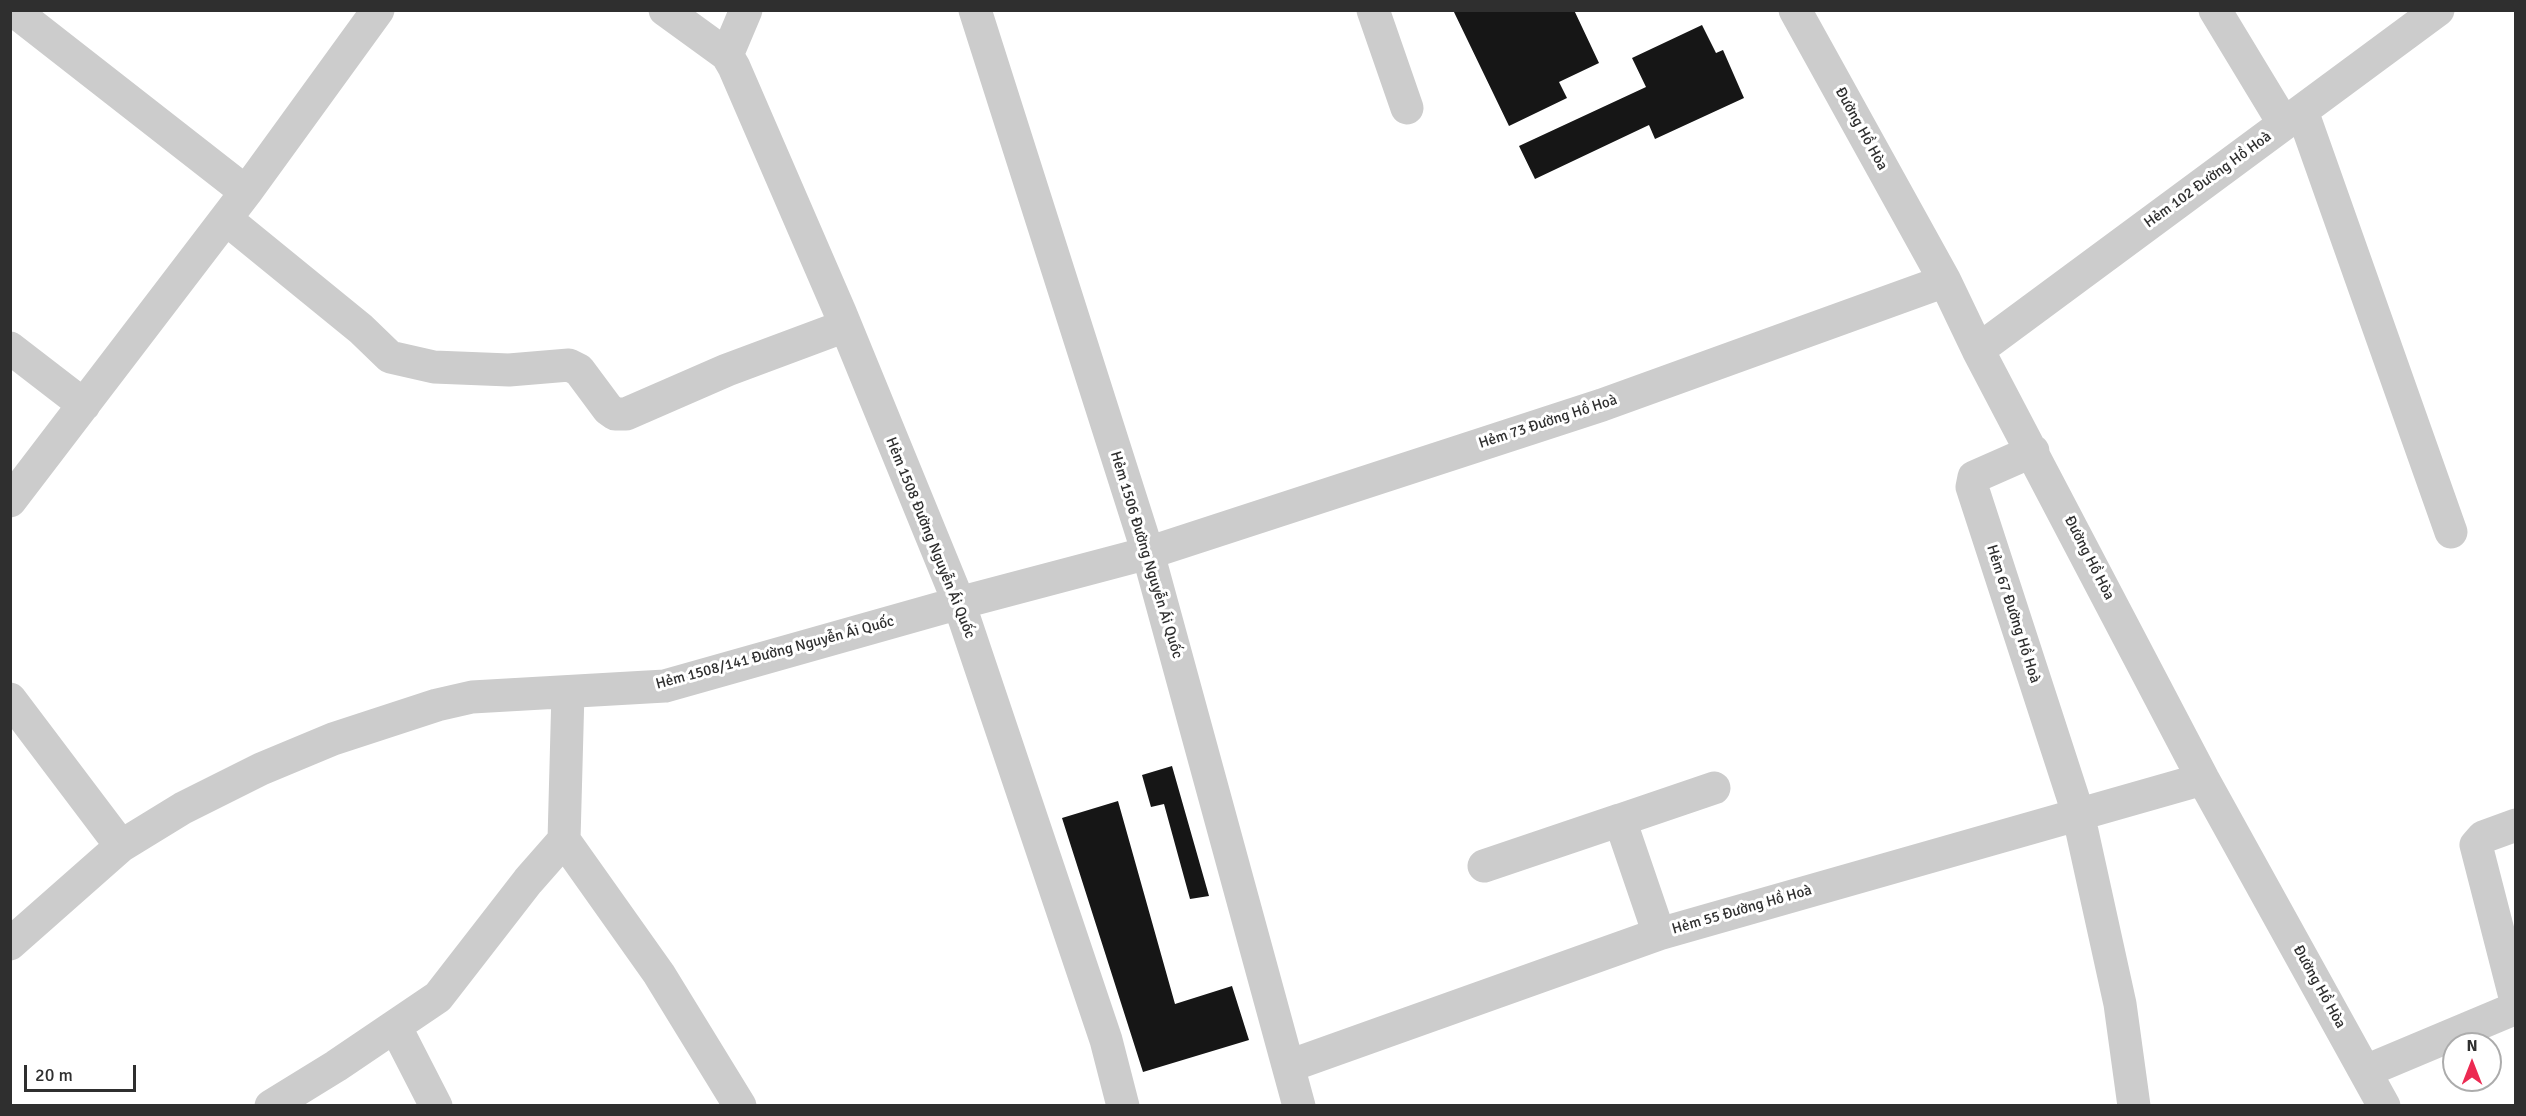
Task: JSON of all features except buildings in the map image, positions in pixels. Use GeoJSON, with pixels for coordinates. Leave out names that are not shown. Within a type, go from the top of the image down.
{"type":"FeatureCollection","features":[{"type":"Feature","properties":{"kind":"street"},"geometry":{"type":"LineString","coordinates":[[13,10],[246,192]]}},
{"type":"Feature","properties":{"kind":"street"},"geometry":{"type":"LineString","coordinates":[[10,501],[226,219],[378,10]]}},
{"type":"Feature","properties":{"kind":"street","name":"Hẻm 1508 Đường Nguyễn Ái Quốc"},"geometry":{"type":"LineString","coordinates":[[665,10],[726,55],[755,114],[845,326],[959,603],[1106,1040],[1124,1106]]}},
{"type":"Feature","properties":{"kind":"street"},"geometry":{"type":"LineString","coordinates":[[726,55],[746,10]]}},
{"type":"Feature","properties":{"kind":"street","name":"Hẻm 1506 Đường Nguyễn Ái Quốc"},"geometry":{"type":"LineString","coordinates":[[975,10],[1148,554],[1299,1106]]}},
{"type":"Feature","properties":{"kind":"street"},"geometry":{"type":"LineString","coordinates":[[1373,10],[1407,108]]}},
{"type":"Feature","properties":{"kind":"street","name":"Đường Hồ Hòa"},"geometry":{"type":"LineString","coordinates":[[1795,10],[1945,281],[1978,350],[2203,779],[2384,1106]]}},
{"type":"Feature","properties":{"kind":"street"},"geometry":{"type":"LineString","coordinates":[[2215,10],[2293,117],[2451,532]]}},
{"type":"Feature","properties":{"kind":"street","name":"Hẻm 102 Đường Hồ Hoà"},"geometry":{"type":"LineString","coordinates":[[1978,350],[2438,10]]}},
{"type":"Feature","properties":{"kind":"street"},"geometry":{"type":"LineString","coordinates":[[226,219],[361,329],[390,357],[434,367],[509,370],[569,364],[579,370],[608,409],[615,414],[626,414],[726,370],[845,326]]}},
{"type":"Feature","properties":{"kind":"street","name":"Hẻm 73 Đường Hồ Hoà"},"geometry":{"type":"LineString","coordinates":[[959,603],[1148,554],[1602,405],[1945,281]]}},
{"type":"Feature","properties":{"kind":"street"},"geometry":{"type":"LineString","coordinates":[[10,348],[84,405]]}},
{"type":"Feature","properties":{"kind":"street","name":"Hẻm 67 Đường Hồ Hoà"},"geometry":{"type":"LineString","coordinates":[[2033,451],[1974,477],[1972,487],[2078,813]]}},
{"type":"Feature","properties":{"kind":"street","name":"Hẻm 1508/141 Đường Nguyễn Ái Quốc"},"geometry":{"type":"LineString","coordinates":[[10,944],[121,846],[183,808],[261,769],[333,739],[437,705],[472,698],[665,686],[959,603]]}},
{"type":"Feature","properties":{"kind":"street"},"geometry":{"type":"LineString","coordinates":[[568,692],[564,840],[659,974],[740,1106]]}},
{"type":"Feature","properties":{"kind":"street"},"geometry":{"type":"LineString","coordinates":[[10,699],[121,846]]}},
{"type":"Feature","properties":{"kind":"street","name":"Hẻm 55 Đường Hồ Hoà"},"geometry":{"type":"LineString","coordinates":[[1289,1066],[1659,934],[2203,779]]}},
{"type":"Feature","properties":{"kind":"street"},"geometry":{"type":"LineString","coordinates":[[1484,866],[1714,788]]}},
{"type":"Feature","properties":{"kind":"street"},"geometry":{"type":"LineString","coordinates":[[2078,813],[2120,1004],[2134,1106]]}},
{"type":"Feature","properties":{"kind":"street"},"geometry":{"type":"LineString","coordinates":[[1620,820],[1659,934]]}},
{"type":"Feature","properties":{"kind":"street"},"geometry":{"type":"LineString","coordinates":[[2516,825],[2483,837],[2476,845],[2516,1001]]}},
{"type":"Feature","properties":{"kind":"street"},"geometry":{"type":"LineString","coordinates":[[271,1106],[438,997],[528,881],[564,840]]}},
{"type":"Feature","properties":{"kind":"street"},"geometry":{"type":"LineString","coordinates":[[2366,1071],[2516,1008]]}},
{"type":"Feature","properties":{"kind":"street"},"geometry":{"type":"LineString","coordinates":[[395,1026],[436,1106]]}}]}
